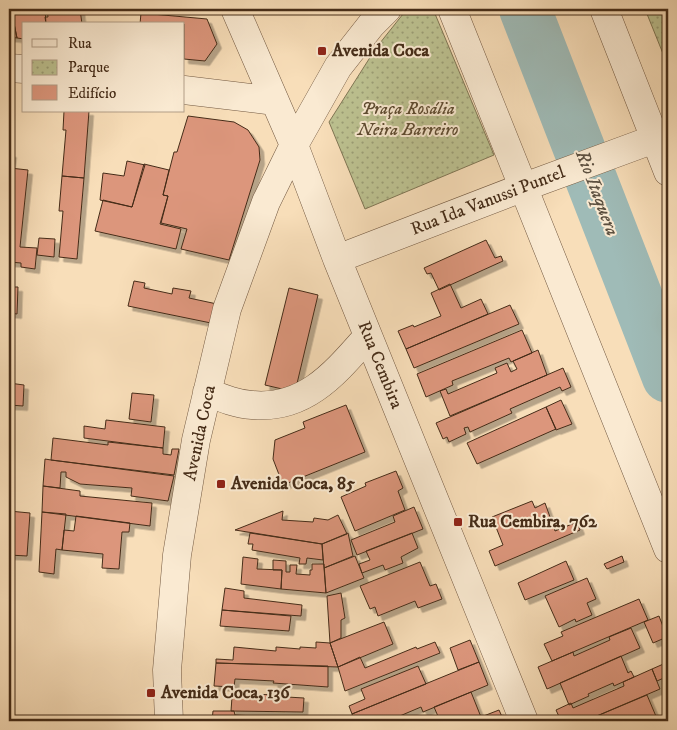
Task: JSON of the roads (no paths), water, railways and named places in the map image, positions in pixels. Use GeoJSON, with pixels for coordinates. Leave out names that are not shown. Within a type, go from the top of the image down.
{"type":"FeatureCollection","features":[{"type":"Feature","properties":{"kind":"street","name":"Rua Cembira"},"geometry":{"type":"LineString","coordinates":[[235,9],[294,145],[337,259],[524,721]]}},
{"type":"Feature","properties":{"kind":"street","name":"Avenida Coca"},"geometry":{"type":"LineString","coordinates":[[169,721],[167,670],[177,555],[196,440],[227,309],[266,202],[294,145],[338,67],[387,9]]}},
{"type":"Feature","properties":{"kind":"street"},"geometry":{"type":"LineString","coordinates":[[452,9],[534,183],[668,548]]}},
{"type":"Feature","properties":{"kind":"street"},"geometry":{"type":"LineString","coordinates":[[604,9],[662,137],[668,172]]}},
{"type":"Feature","properties":{"kind":"street"},"geometry":{"type":"LineString","coordinates":[[9,68],[22,70]]}},
{"type":"Feature","properties":{"kind":"street"},"geometry":{"type":"LineString","coordinates":[[185,90],[275,101]]}},
{"type":"Feature","properties":{"kind":"street","name":"Rua Ida Vanussi Puntel"},"geometry":{"type":"LineString","coordinates":[[337,259],[534,183],[662,137]]}},
{"type":"Feature","properties":{"kind":"street"},"geometry":{"type":"LineString","coordinates":[[208,392],[232,401],[252,405],[271,405],[292,401],[312,392],[329,378],[368,336]]}},
{"type":"Feature","properties":{"kind":"waterway","name":"Rio Itaquera"},"geometry":{"type":"LineString","coordinates":[[525,9],[668,377]]}},
{"type":"Feature","properties":{"kind":"place","name":"Avenida Coca"},"geometry":{"type":"Point","coordinates":[322,51]}},
{"type":"Feature","properties":{"kind":"place","name":"Avenida Coca, 85"},"geometry":{"type":"Point","coordinates":[221,484]}},
{"type":"Feature","properties":{"kind":"place","name":"Rua Cembira, 762"},"geometry":{"type":"Point","coordinates":[458,522]}},
{"type":"Feature","properties":{"kind":"place","name":"Avenida Coca, 136"},"geometry":{"type":"Point","coordinates":[151,693]}},
{"type":"Feature","properties":{"kind":"park label","name":"Praça Rosália Neira Barreiro"},"geometry":{"type":"Point","coordinates":[408,119]}}]}
